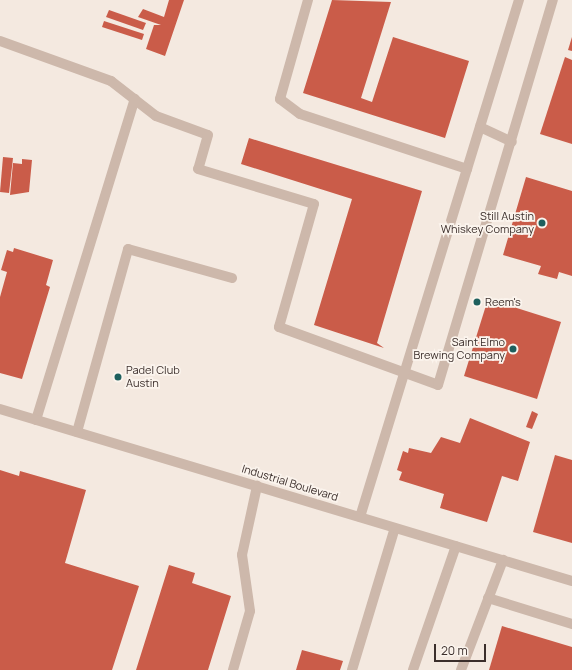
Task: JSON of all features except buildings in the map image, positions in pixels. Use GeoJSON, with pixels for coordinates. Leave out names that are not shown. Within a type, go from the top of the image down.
{"type":"FeatureCollection","features":[{"type":"Feature","properties":{"kind":"street"},"geometry":{"type":"LineString","coordinates":[[308,0],[280,99],[300,114],[467,169]]}},
{"type":"Feature","properties":{"kind":"street"},"geometry":{"type":"LineString","coordinates":[[360,517],[519,0]]}},
{"type":"Feature","properties":{"kind":"street"},"geometry":{"type":"LineString","coordinates":[[0,41],[111,81],[156,116],[208,135],[198,169],[314,204],[279,327],[438,385],[512,142],[553,0]]}},
{"type":"Feature","properties":{"kind":"street"},"geometry":{"type":"LineString","coordinates":[[36,420],[135,99]]}},
{"type":"Feature","properties":{"kind":"street"},"geometry":{"type":"LineString","coordinates":[[480,127],[512,142]]}},
{"type":"Feature","properties":{"kind":"street"},"geometry":{"type":"LineString","coordinates":[[77,432],[128,249],[232,278]]}},
{"type":"Feature","properties":{"kind":"street","name":"Industrial Boulevard"},"geometry":{"type":"LineString","coordinates":[[0,409],[572,581]]}},
{"type":"Feature","properties":{"kind":"street"},"geometry":{"type":"LineString","coordinates":[[233,670],[250,612],[242,555],[257,486]]}},
{"type":"Feature","properties":{"kind":"street"},"geometry":{"type":"LineString","coordinates":[[352,670],[395,528]]}},
{"type":"Feature","properties":{"kind":"street"},"geometry":{"type":"LineString","coordinates":[[413,670],[456,546]]}},
{"type":"Feature","properties":{"kind":"street"},"geometry":{"type":"LineString","coordinates":[[461,670],[503,560]]}},
{"type":"Feature","properties":{"kind":"street"},"geometry":{"type":"LineString","coordinates":[[488,598],[572,624]]}},
{"type":"Feature","properties":{"kind":"place","name":"Still Austin Whiskey Company"},"geometry":{"type":"Point","coordinates":[542,223]}},
{"type":"Feature","properties":{"kind":"place","name":"Reem's"},"geometry":{"type":"Point","coordinates":[477,302]}},
{"type":"Feature","properties":{"kind":"place","name":"Saint Elmo Brewing Company"},"geometry":{"type":"Point","coordinates":[513,349]}},
{"type":"Feature","properties":{"kind":"place","name":"Padel Club Austin"},"geometry":{"type":"Point","coordinates":[118,377]}}]}
